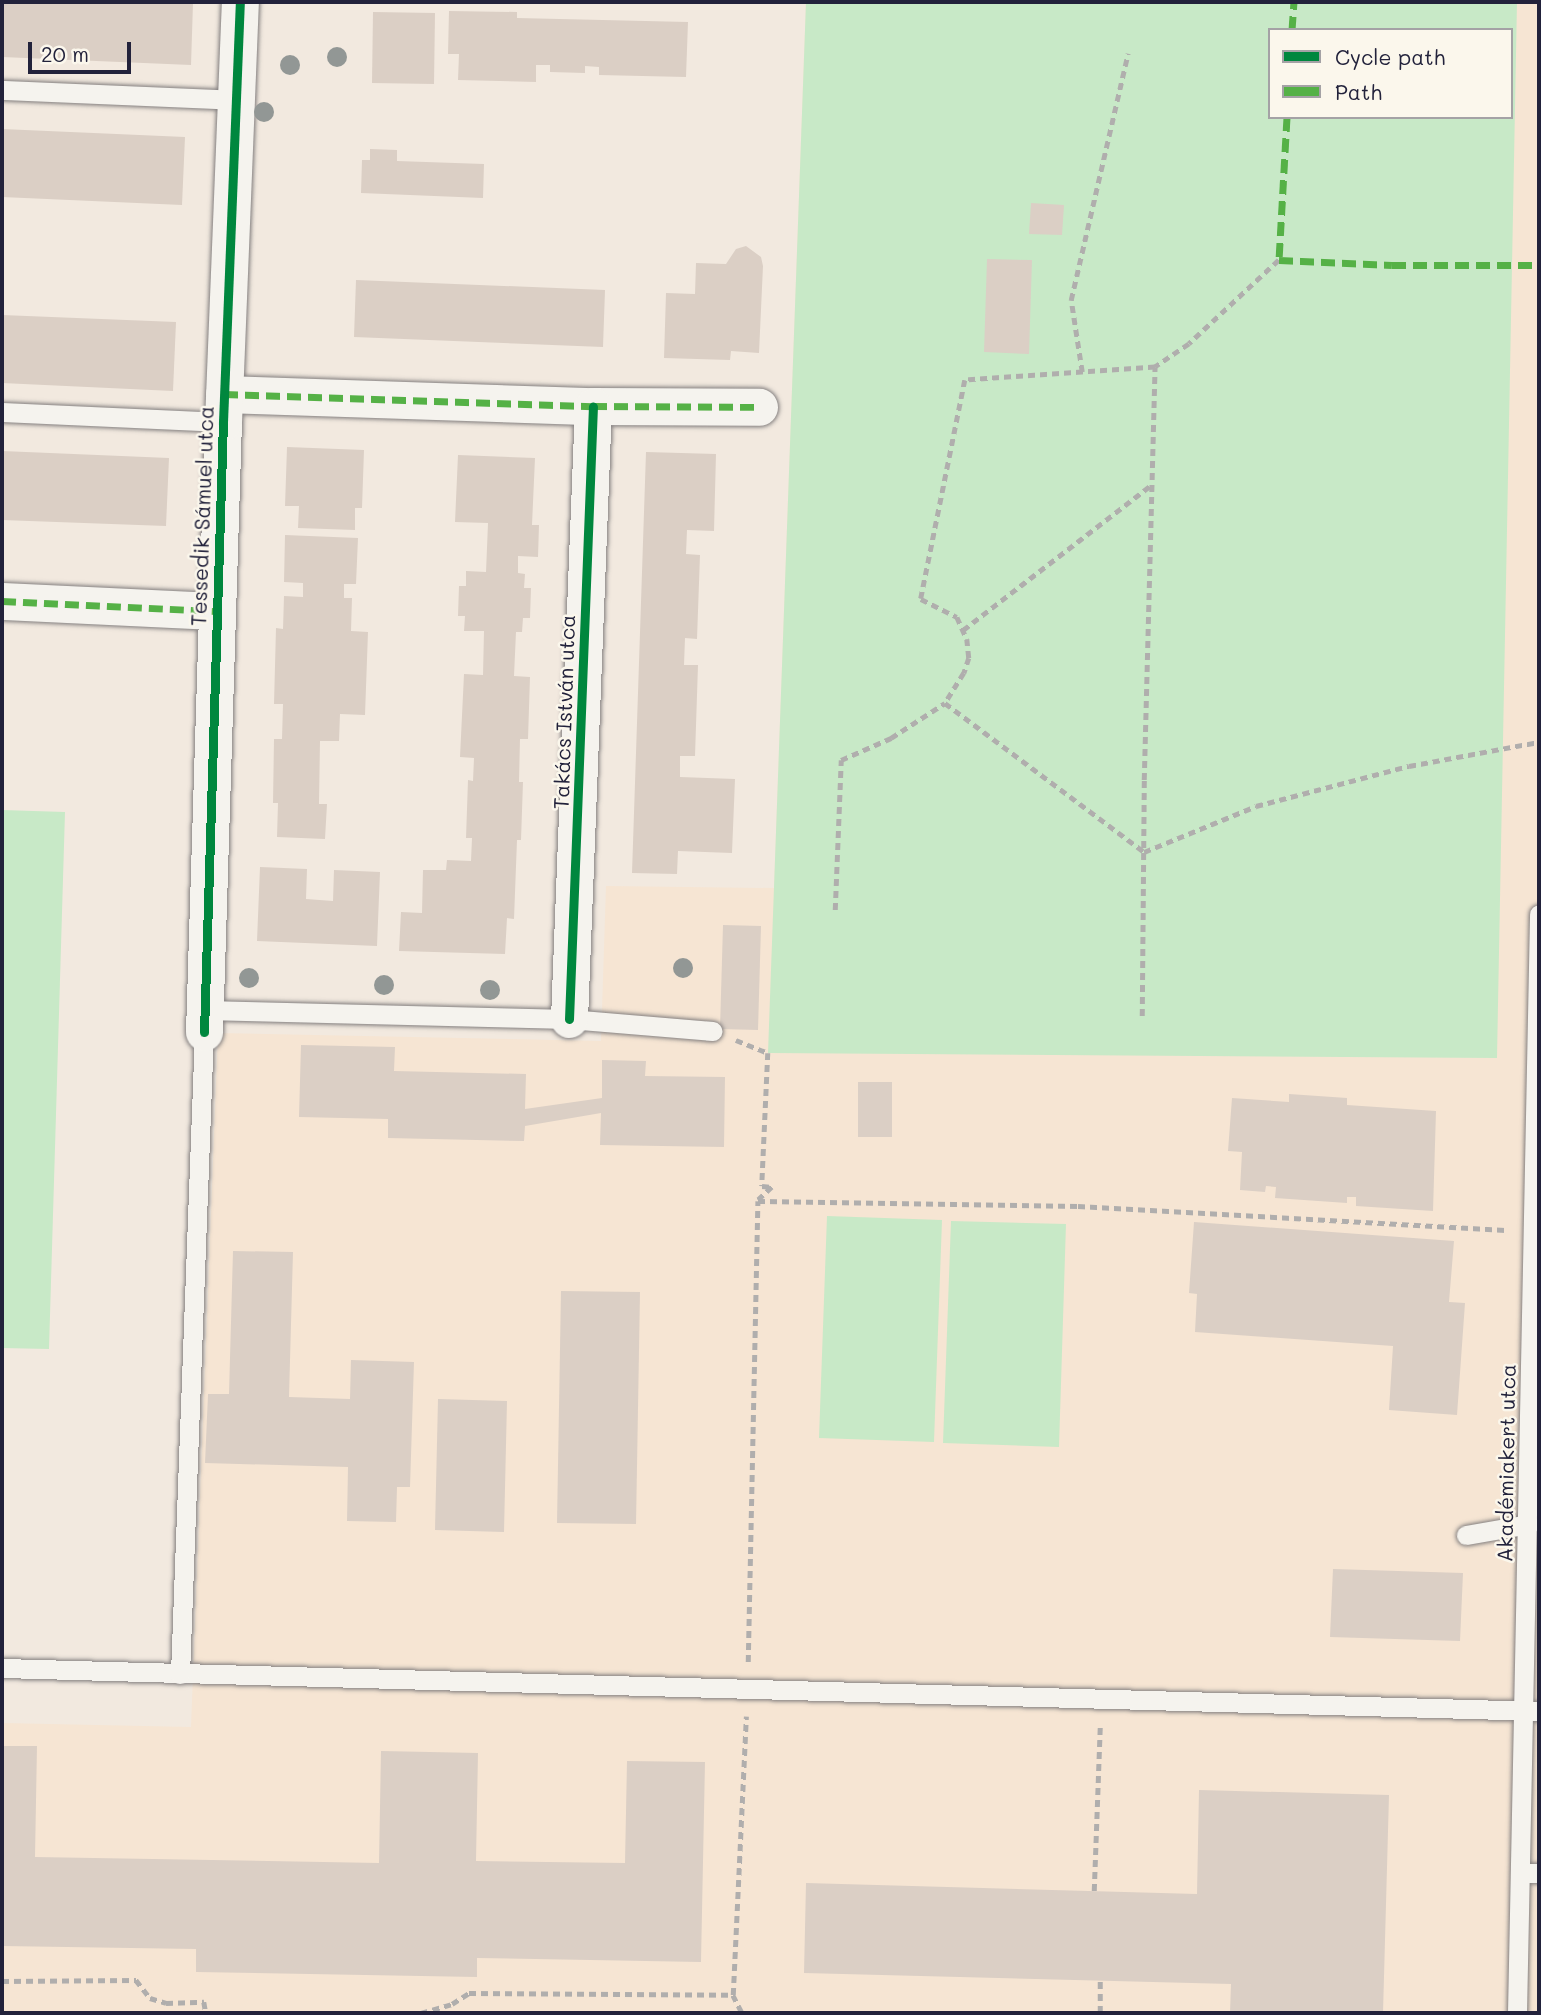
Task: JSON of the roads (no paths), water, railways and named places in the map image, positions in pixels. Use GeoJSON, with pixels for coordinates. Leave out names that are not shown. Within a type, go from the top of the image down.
{"type":"FeatureCollection","features":[{"type":"Feature","properties":{"kind":"street","name":"Tessedik Sámuel utca"},"geometry":{"type":"LineString","coordinates":[[204,1021],[223,408],[240,2]]}},
{"type":"Feature","properties":{"kind":"street","name":"Takács István utca"},"geometry":{"type":"LineString","coordinates":[[569,1019],[593,406]]}},
{"type":"Feature","properties":{"kind":"street"},"geometry":{"type":"LineString","coordinates":[[223,408],[759,407]]}},
{"type":"Feature","properties":{"kind":"street","name":"Tessedik Sámuel utca"},"geometry":{"type":"LineString","coordinates":[[2,601],[216,611]]}},
{"type":"Feature","properties":{"kind":"lane"},"geometry":{"type":"LineString","coordinates":[[2,90],[236,100]]}},
{"type":"Feature","properties":{"kind":"lane"},"geometry":{"type":"LineString","coordinates":[[2,412],[223,408]]}},
{"type":"Feature","properties":{"kind":"lane","name":"Akadémiakert utca"},"geometry":{"type":"LineString","coordinates":[[1517,2013],[1530,1873],[1530,1231],[1539,914]]}},
{"type":"Feature","properties":{"kind":"lane"},"geometry":{"type":"LineString","coordinates":[[180,1674],[204,1021],[569,1019],[712,1031]]}},
{"type":"Feature","properties":{"kind":"lane"},"geometry":{"type":"LineString","coordinates":[[1466,1535],[1529,1524]]}},
{"type":"Feature","properties":{"kind":"lane"},"geometry":{"type":"LineString","coordinates":[[2,1668],[1531,1711]]}}]}
